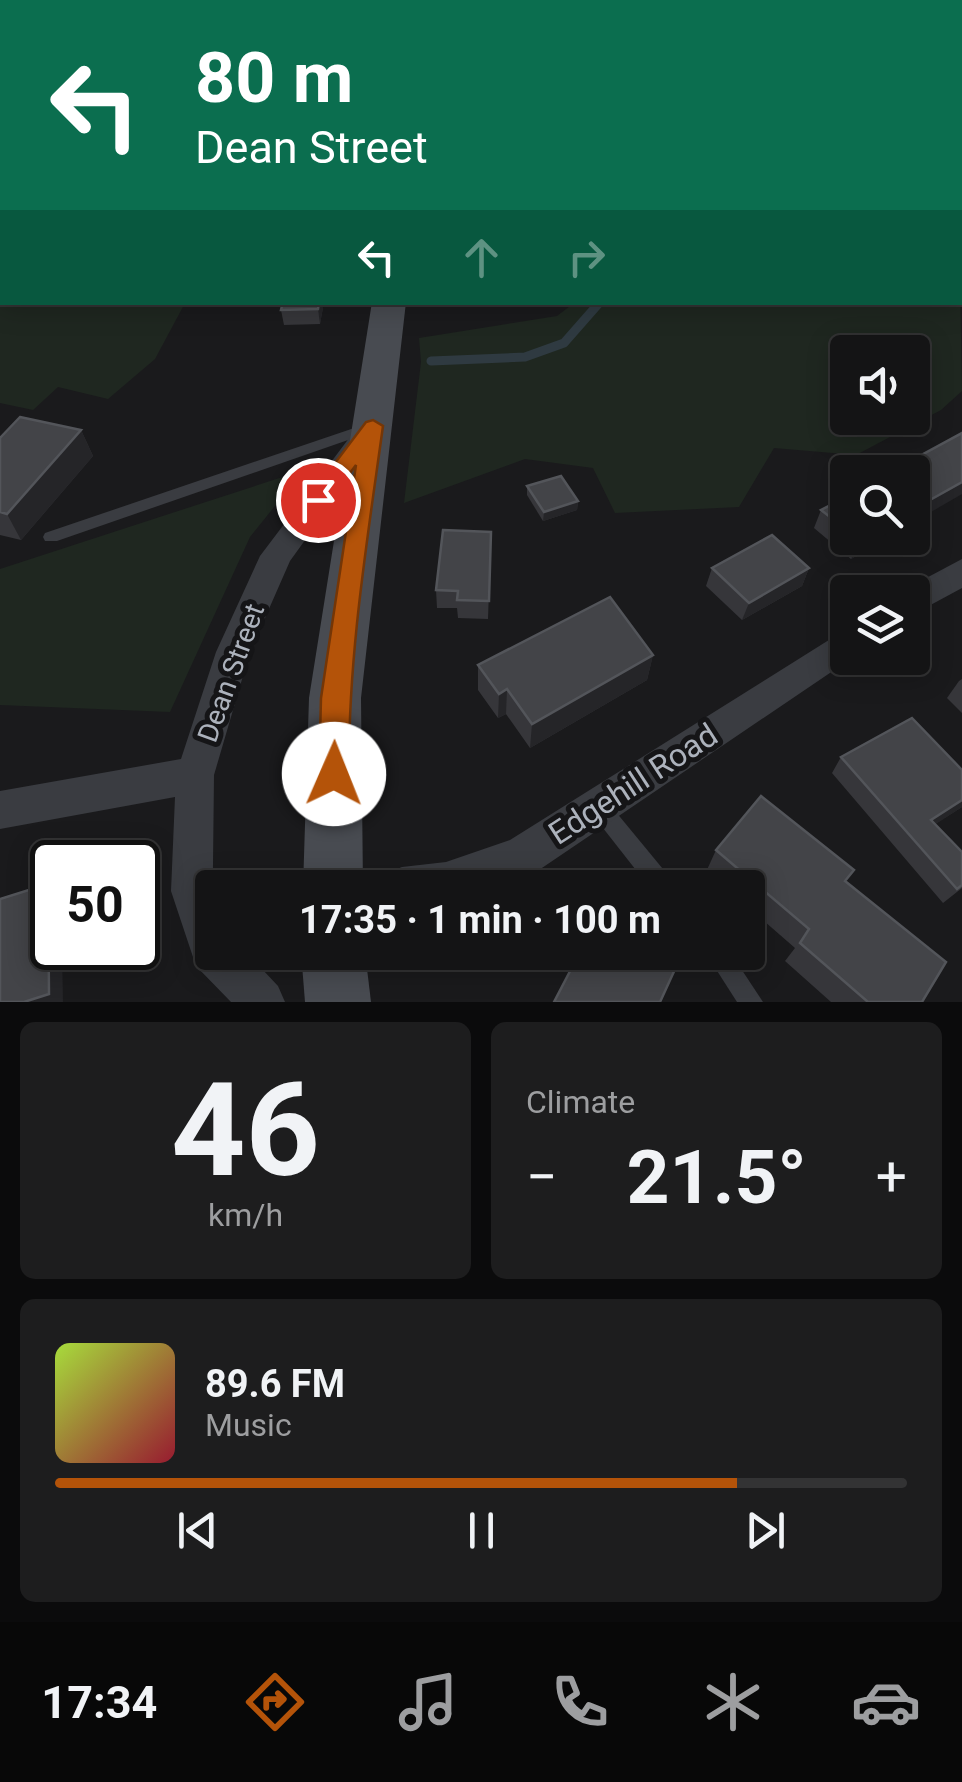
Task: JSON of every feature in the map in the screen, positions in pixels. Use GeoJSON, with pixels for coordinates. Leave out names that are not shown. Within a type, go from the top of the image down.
{"type":"FeatureCollection","features":[{"type":"Feature","properties":{"kind":"main road","name":"Dean Street"},"geometry":{"type":"LineString","coordinates":[[333,870],[335,698],[389,305]]}},
{"type":"Feature","properties":{"kind":"main road"},"geometry":{"type":"LineString","coordinates":[[335,970],[338,1002]]}},
{"type":"Feature","properties":{"kind":"street","name":"Dean Street"},"geometry":{"type":"LineString","coordinates":[[195,899],[195,774],[233,652],[276,556],[373,426]]}},
{"type":"Feature","properties":{"kind":"street"},"geometry":{"type":"LineString","coordinates":[[930,591],[962,572]]}},
{"type":"Feature","properties":{"kind":"street","name":"Edgehill Road"},"geometry":{"type":"LineString","coordinates":[[482,870],[521,857],[830,654]]}},
{"type":"Feature","properties":{"kind":"street"},"geometry":{"type":"LineString","coordinates":[[0,810],[195,774]]}},
{"type":"Feature","properties":{"kind":"street","name":"Dean Street"},"geometry":{"type":"LineString","coordinates":[[232,970],[262,1002]]}},
{"type":"Feature","properties":{"kind":"lane"},"geometry":{"type":"LineString","coordinates":[[50,537],[373,426]]}},
{"type":"Feature","properties":{"kind":"lane"},"geometry":{"type":"LineString","coordinates":[[599,807],[650,870]]}},
{"type":"Feature","properties":{"kind":"lane"},"geometry":{"type":"LineString","coordinates":[[729,970],[751,1002]]}},
{"type":"Feature","properties":{"kind":"shaded area"},"geometry":{"type":"Polygon","coordinates":[[[0,305],[184,305],[155,359],[108,399],[58,387],[33,410],[0,403],[0,305]]]}},
{"type":"Feature","properties":{"kind":"shaded area"},"geometry":{"type":"Polygon","coordinates":[[[571,305],[960,305],[962,391],[930,416],[930,335],[830,335],[830,435],[894,435],[856,455],[774,448],[739,507],[615,513],[593,468],[525,459],[404,503],[421,362],[419,338],[557,316],[571,305]]]}},
{"type":"Feature","properties":{"kind":"shaded area"},"geometry":{"type":"Polygon","coordinates":[[[304,470],[250,537],[170,712],[0,705],[0,569],[304,470]]]}},
{"type":"Feature","properties":{"kind":"building"},"geometry":{"type":"Polygon","coordinates":[[[282,305],[319,305],[318,309],[281,310],[282,305]]]}},
{"type":"Feature","properties":{"kind":"building"},"geometry":{"type":"Polygon","coordinates":[[[20,417],[81,430],[7,514],[0,512],[0,438],[20,417]]]}},
{"type":"Feature","properties":{"kind":"building"},"geometry":{"type":"Polygon","coordinates":[[[962,433],[962,482],[930,500],[930,455],[921,455],[962,433]]]}},
{"type":"Feature","properties":{"kind":"building"},"geometry":{"type":"Polygon","coordinates":[[[561,476],[578,501],[544,512],[527,486],[561,476]]]}},
{"type":"Feature","properties":{"kind":"building"},"geometry":{"type":"Polygon","coordinates":[[[443,530],[491,532],[489,601],[457,600],[458,591],[436,590],[443,530]]]}},
{"type":"Feature","properties":{"kind":"building"},"geometry":{"type":"Polygon","coordinates":[[[772,535],[809,568],[749,603],[712,568],[772,535]]]}},
{"type":"Feature","properties":{"kind":"building"},"geometry":{"type":"Polygon","coordinates":[[[610,597],[653,655],[532,724],[507,689],[499,694],[478,665],[610,597]]]}},
{"type":"Feature","properties":{"kind":"building"},"geometry":{"type":"Polygon","coordinates":[[[912,718],[962,770],[962,800],[931,820],[962,852],[962,885],[957,889],[841,757],[912,718]]]}},
{"type":"Feature","properties":{"kind":"building"},"geometry":{"type":"Polygon","coordinates":[[[761,796],[854,870],[845,881],[946,962],[922,1002],[868,1002],[800,943],[809,929],[765,892],[765,870],[740,870],[716,850],[761,796]]]}},
{"type":"Feature","properties":{"kind":"building"},"geometry":{"type":"Polygon","coordinates":[[[30,890],[30,970],[49,970],[49,994],[24,1002],[0,1002],[0,899],[30,890]]]}},
{"type":"Feature","properties":{"kind":"building"},"geometry":{"type":"Polygon","coordinates":[[[571,970],[675,970],[660,1002],[554,1002],[571,970]]]}},
{"type":"Feature","properties":{"kind":"waterway"},"geometry":{"type":"LineString","coordinates":[[431,361],[525,357],[564,343],[597,305]]}},
{"type":"Feature","properties":{"kind":"route"},"geometry":{"type":"LineString","coordinates":[[318,500],[373,426],[346,599],[335,698],[334,774]]}}]}
